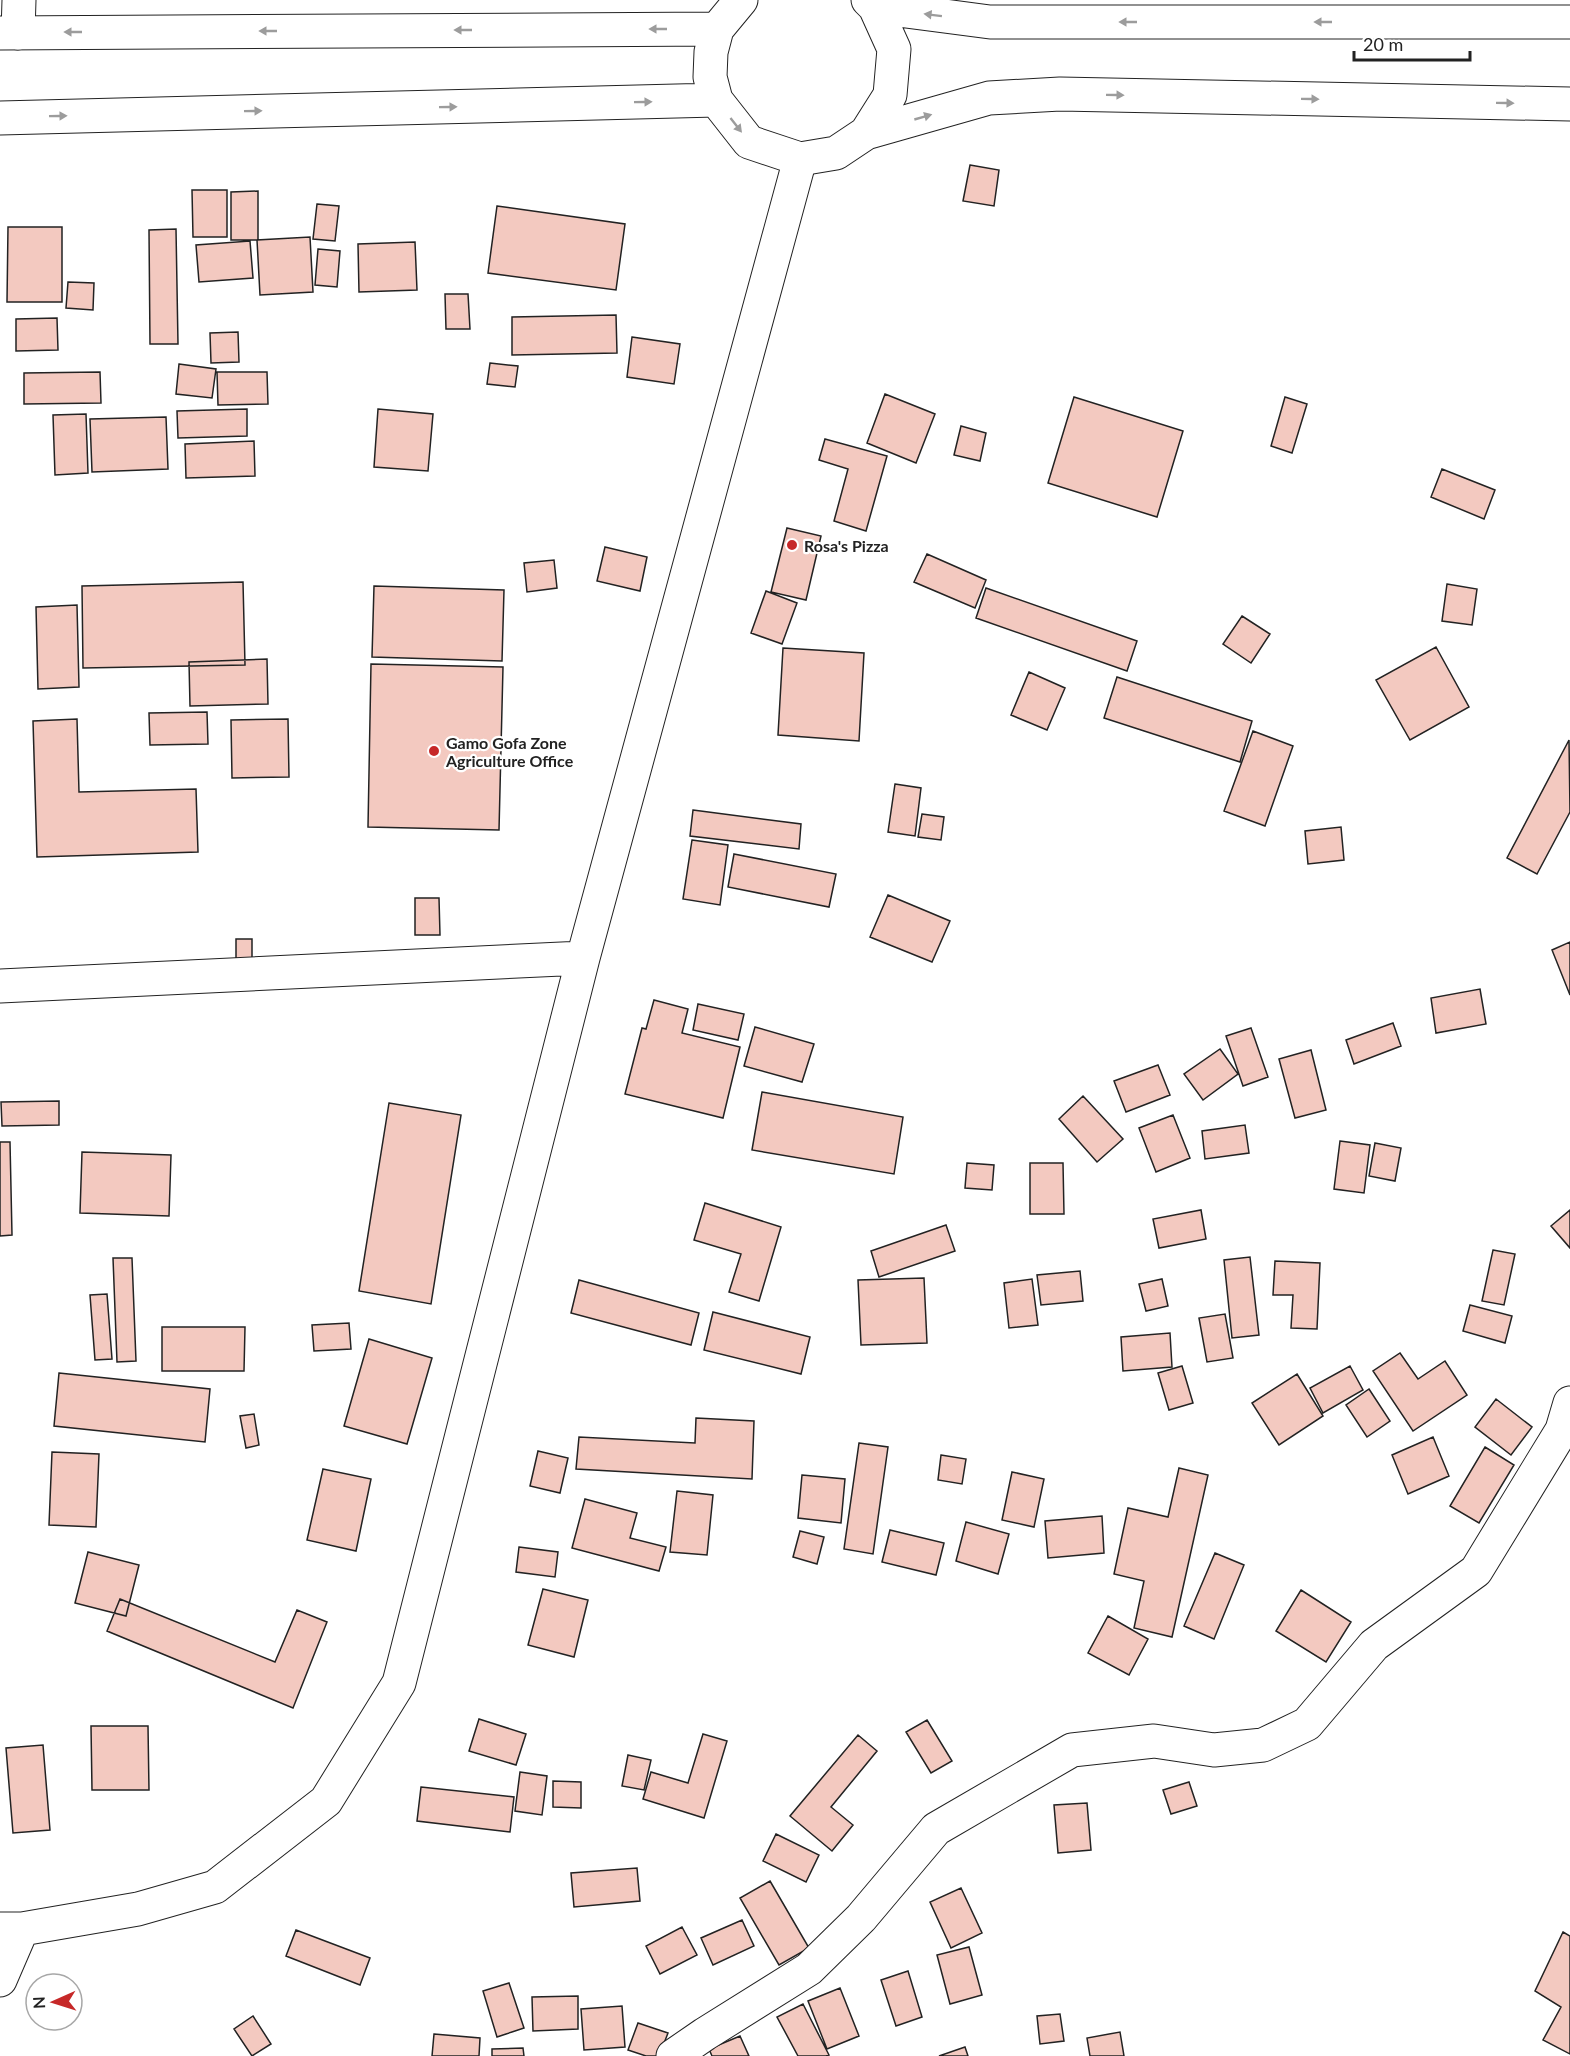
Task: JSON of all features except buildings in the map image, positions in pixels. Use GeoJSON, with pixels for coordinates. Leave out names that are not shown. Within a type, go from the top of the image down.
{"type":"FeatureCollection","features":[{"type":"Feature","properties":{"kind":"main road"},"geometry":{"type":"LineString","coordinates":[[19,0],[9,33],[717,29]]}},
{"type":"Feature","properties":{"kind":"main road"},"geometry":{"type":"LineString","coordinates":[[741,0],[717,29],[711,52],[710,77],[716,100],[749,142],[800,159],[836,153],[866,133],[988,98],[1060,94],[1570,104]]}},
{"type":"Feature","properties":{"kind":"main road"},"geometry":{"type":"LineString","coordinates":[[871,4],[990,22],[1570,22]]}},
{"type":"Feature","properties":{"kind":"main road"},"geometry":{"type":"LineString","coordinates":[[866,133],[890,94],[894,49],[871,4]]}},
{"type":"Feature","properties":{"kind":"main road"},"geometry":{"type":"LineString","coordinates":[[0,118],[716,100]]}},
{"type":"Feature","properties":{"kind":"main road"},"geometry":{"type":"LineString","coordinates":[[0,1980],[11,1929],[138,1909],[215,1887],[326,1801],[399,1683],[583,958],[800,159]]}},
{"type":"Feature","properties":{"kind":"main road"},"geometry":{"type":"LineString","coordinates":[[0,986],[583,958]]}},
{"type":"Feature","properties":{"kind":"main road"},"geometry":{"type":"LineString","coordinates":[[673,2056],[809,1969],[861,1918],[936,1829],[1072,1750],[1154,1742],[1214,1750],[1263,1745],[1306,1724],[1374,1645],[1476,1571],[1562,1430],[1570,1403]]}},
{"type":"Feature","properties":{"kind":"place","name":"Rosa's Pizza"},"geometry":{"type":"Point","coordinates":[792,545]}},
{"type":"Feature","properties":{"kind":"place","name":"Gamo Gofa Zone Agriculture Office"},"geometry":{"type":"Point","coordinates":[434,751]}}]}
